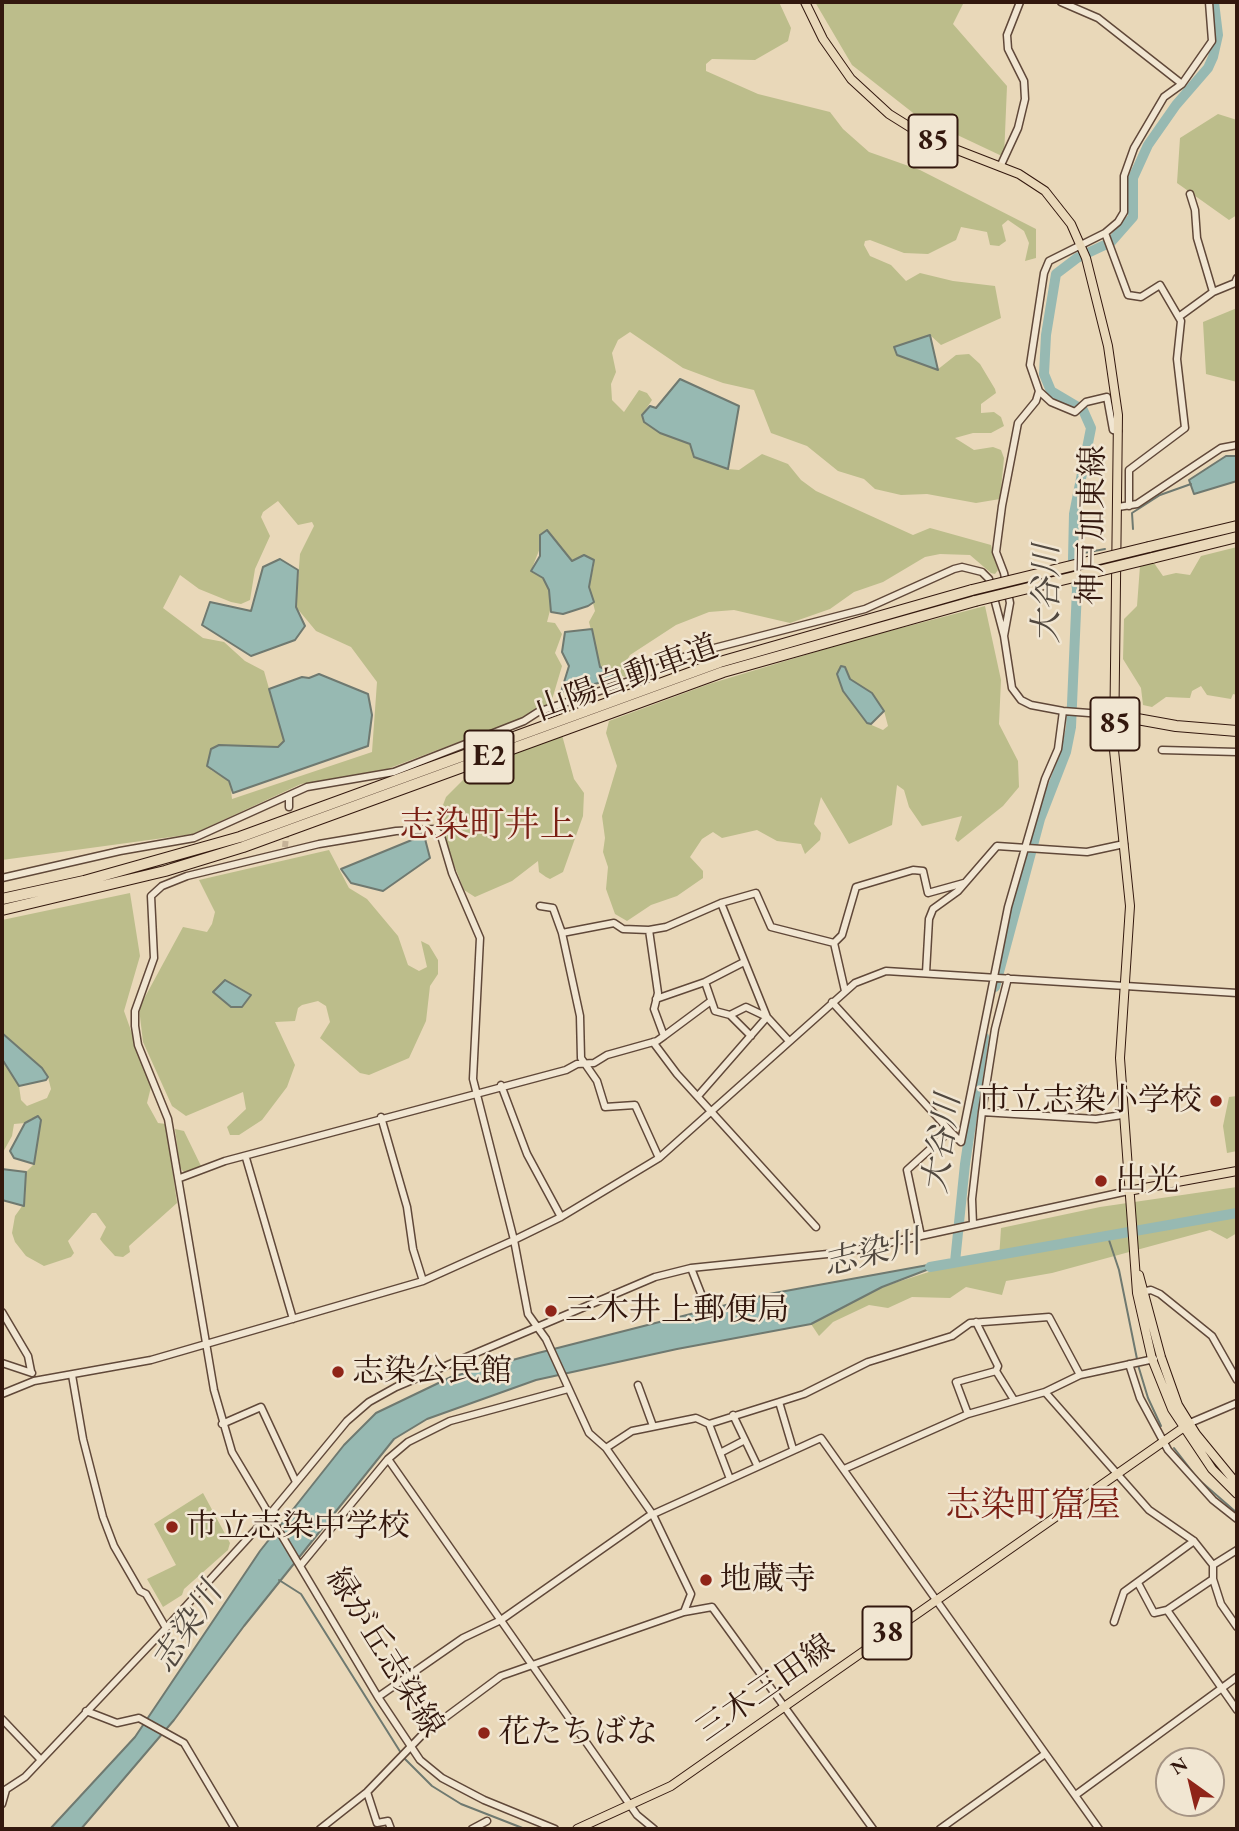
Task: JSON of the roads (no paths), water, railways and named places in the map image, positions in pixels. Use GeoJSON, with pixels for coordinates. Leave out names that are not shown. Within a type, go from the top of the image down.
{"type":"FeatureCollection","features":[{"type":"Feature","properties":{"kind":"highway","name":"山陽自動車道"},"geometry":{"type":"LineString","coordinates":[[2,899],[97,877],[240,837],[720,662],[1151,552],[1237,526]]}},
{"type":"Feature","properties":{"kind":"highway","name":"山陽自動車道"},"geometry":{"type":"LineString","coordinates":[[1151,552],[1237,537]]}},
{"type":"Feature","properties":{"kind":"highway","name":"山陽自動車道"},"geometry":{"type":"LineString","coordinates":[[2,910],[152,874],[243,847],[686,685],[974,596]]}},
{"type":"Feature","properties":{"kind":"highway"},"geometry":{"type":"LineString","coordinates":[[1115,715],[1135,714],[1237,728]]}},
{"type":"Feature","properties":{"kind":"main road","name":"神戸加東線"},"geometry":{"type":"LineString","coordinates":[[805,2],[822,39],[852,79],[889,114],[929,139],[1000,167],[1045,191],[1071,224],[1083,251],[1108,346],[1118,430],[1115,765],[1129,906],[1120,1058],[1128,1191]]}},
{"type":"Feature","properties":{"kind":"main road"},"geometry":{"type":"LineString","coordinates":[[1237,1171],[1128,1191],[1140,1292],[1157,1358],[1186,1425],[1212,1469],[1237,1494]]}},
{"type":"Feature","properties":{"kind":"main road"},"geometry":{"type":"LineString","coordinates":[[1186,1425],[1237,1484]]}},
{"type":"Feature","properties":{"kind":"main road","name":"三木三田線"},"geometry":{"type":"LineString","coordinates":[[577,1829],[671,1786],[1186,1425]]}},
{"type":"Feature","properties":{"kind":"street"},"geometry":{"type":"LineString","coordinates":[[1000,167],[1018,128],[1025,99],[1024,80],[1008,49],[1007,35],[1020,2]]}},
{"type":"Feature","properties":{"kind":"street"},"geometry":{"type":"LineString","coordinates":[[1061,2],[1098,18],[1182,84]]}},
{"type":"Feature","properties":{"kind":"street"},"geometry":{"type":"LineString","coordinates":[[1118,430],[1113,430],[1107,397],[1086,402],[1075,412],[1051,402],[1039,391],[1030,365],[1044,273],[1049,261],[1083,251],[1118,222],[1124,212],[1125,176],[1135,148],[1164,97],[1182,84],[1212,41],[1209,2]]}},
{"type":"Feature","properties":{"kind":"street"},"geometry":{"type":"LineString","coordinates":[[1190,194],[1195,210],[1197,238],[1213,292]]}},
{"type":"Feature","properties":{"kind":"street"},"geometry":{"type":"LineString","coordinates":[[1105,235],[1128,295],[1141,297],[1160,285],[1180,316],[1177,359],[1185,428],[1129,470],[1129,506]]}},
{"type":"Feature","properties":{"kind":"street"},"geometry":{"type":"LineString","coordinates":[[1180,316],[1213,292],[1235,284],[1237,278]]}},
{"type":"Feature","properties":{"kind":"street"},"geometry":{"type":"LineString","coordinates":[[1004,636],[1010,603],[1004,573],[996,552],[1008,462],[1018,423],[1036,401],[1039,391]]}},
{"type":"Feature","properties":{"kind":"street"},"geometry":{"type":"LineString","coordinates":[[1118,507],[1137,504],[1221,448],[1237,444]]}},
{"type":"Feature","properties":{"kind":"street"},"geometry":{"type":"LineString","coordinates":[[2,878],[120,851],[194,838],[307,787],[394,772],[524,721],[538,712],[629,681],[691,654],[865,609],[962,567],[982,572],[989,579],[1004,636],[1008,675],[1016,694],[1031,705],[1115,715]]}},
{"type":"Feature","properties":{"kind":"street"},"geometry":{"type":"LineString","coordinates":[[832,1002],[961,1142],[992,977],[1026,846],[1058,749],[1065,711]]}},
{"type":"Feature","properties":{"kind":"street"},"geometry":{"type":"LineString","coordinates":[[1162,750],[1237,752]]}},
{"type":"Feature","properties":{"kind":"street"},"geometry":{"type":"LineString","coordinates":[[289,796],[289,807]]}},
{"type":"Feature","properties":{"kind":"street","name":"緑が丘志染線"},"geometry":{"type":"LineString","coordinates":[[475,1092],[474,1028],[480,938],[452,873],[441,836],[435,829],[396,831],[284,851],[187,876],[162,886],[151,896],[154,958],[135,1011],[135,1026],[138,1045],[168,1119],[206,1344],[222,1424],[232,1452],[410,1747],[442,1778],[484,1800],[555,1829]]}},
{"type":"Feature","properties":{"kind":"street"},"geometry":{"type":"LineString","coordinates":[[926,972],[929,919],[933,909],[964,883],[997,846],[1087,852],[1124,844]]}},
{"type":"Feature","properties":{"kind":"street"},"geometry":{"type":"LineString","coordinates":[[834,943],[842,935],[856,887],[913,870],[923,871],[928,893],[964,883]]}},
{"type":"Feature","properties":{"kind":"street"},"geometry":{"type":"LineString","coordinates":[[562,933],[614,923],[623,929],[649,930],[666,927],[721,903],[756,893],[771,927],[834,943]]}},
{"type":"Feature","properties":{"kind":"street"},"geometry":{"type":"LineString","coordinates":[[721,903],[767,1017],[789,1041]]}},
{"type":"Feature","properties":{"kind":"street"},"geometry":{"type":"LineString","coordinates":[[540,906],[553,908],[562,933],[581,1024],[579,1048],[585,1064],[597,1081],[606,1107],[635,1104],[659,1158]]}},
{"type":"Feature","properties":{"kind":"street"},"geometry":{"type":"LineString","coordinates":[[649,930],[656,999],[654,1009],[664,1037]]}},
{"type":"Feature","properties":{"kind":"street"},"geometry":{"type":"LineString","coordinates":[[834,943],[845,990]]}},
{"type":"Feature","properties":{"kind":"street"},"geometry":{"type":"LineString","coordinates":[[656,999],[705,982],[744,962]]}},
{"type":"Feature","properties":{"kind":"street"},"geometry":{"type":"LineString","coordinates":[[2,1394],[33,1381],[151,1360],[423,1281],[514,1240],[561,1217],[659,1158],[845,990],[855,983],[886,971],[1237,993]]}},
{"type":"Feature","properties":{"kind":"street"},"geometry":{"type":"LineString","coordinates":[[973,1224],[972,1199],[982,1112],[995,1028],[1008,978]]}},
{"type":"Feature","properties":{"kind":"street"},"geometry":{"type":"LineString","coordinates":[[705,982],[717,1013],[730,1015],[746,1007],[767,1017]]}},
{"type":"Feature","properties":{"kind":"street"},"geometry":{"type":"LineString","coordinates":[[180,1178],[225,1161],[246,1158],[380,1118],[585,1064],[653,1042],[664,1037],[711,1001]]}},
{"type":"Feature","properties":{"kind":"street"},"geometry":{"type":"LineString","coordinates":[[730,1015],[751,1036]]}},
{"type":"Feature","properties":{"kind":"street"},"geometry":{"type":"LineString","coordinates":[[698,1096],[767,1017]]}},
{"type":"Feature","properties":{"kind":"street"},"geometry":{"type":"LineString","coordinates":[[653,1042],[816,1227]]}},
{"type":"Feature","properties":{"kind":"street"},"geometry":{"type":"LineString","coordinates":[[501,1086],[527,1154],[561,1217]]}},
{"type":"Feature","properties":{"kind":"street"},"geometry":{"type":"LineString","coordinates":[[475,1092],[514,1240],[528,1314],[546,1339],[589,1433],[607,1448],[653,1515],[691,1594],[684,1612]]}},
{"type":"Feature","properties":{"kind":"street"},"geometry":{"type":"LineString","coordinates":[[982,1112],[1096,1119],[1122,1115]]}},
{"type":"Feature","properties":{"kind":"street"},"geometry":{"type":"LineString","coordinates":[[380,1118],[407,1207],[413,1249],[423,1281]]}},
{"type":"Feature","properties":{"kind":"street"},"geometry":{"type":"LineString","coordinates":[[921,1236],[907,1170],[950,1131]]}},
{"type":"Feature","properties":{"kind":"street"},"geometry":{"type":"LineString","coordinates":[[246,1158],[293,1319]]}},
{"type":"Feature","properties":{"kind":"street"},"geometry":{"type":"LineString","coordinates":[[2,1804],[4,1791],[41,1760],[166,1628],[270,1514],[347,1421],[369,1402],[396,1387],[655,1277],[691,1268],[847,1252],[1128,1191]]}},
{"type":"Feature","properties":{"kind":"street"},"geometry":{"type":"LineString","coordinates":[[691,1268],[702,1296]]}},
{"type":"Feature","properties":{"kind":"street"},"geometry":{"type":"LineString","coordinates":[[1140,1292],[1152,1290],[1160,1294],[1212,1336],[1237,1380]]}},
{"type":"Feature","properties":{"kind":"street"},"geometry":{"type":"LineString","coordinates":[[2,1312],[28,1356],[33,1381]]}},
{"type":"Feature","properties":{"kind":"street"},"geometry":{"type":"LineString","coordinates":[[709,1424],[804,1394],[868,1362],[952,1336],[976,1322],[1049,1317],[1080,1375]]}},
{"type":"Feature","properties":{"kind":"street"},"geometry":{"type":"LineString","coordinates":[[976,1322],[998,1366],[996,1371],[1014,1400]]}},
{"type":"Feature","properties":{"kind":"street"},"geometry":{"type":"LineString","coordinates":[[844,1469],[968,1414],[1045,1392],[1080,1375],[1157,1358]]}},
{"type":"Feature","properties":{"kind":"street"},"geometry":{"type":"LineString","coordinates":[[2,1363],[31,1371]]}},
{"type":"Feature","properties":{"kind":"street"},"geometry":{"type":"LineString","coordinates":[[1134,1363],[1140,1398],[1163,1441],[1177,1462],[1213,1500],[1237,1519]]}},
{"type":"Feature","properties":{"kind":"street"},"geometry":{"type":"LineString","coordinates":[[968,1414],[956,1382],[996,1371]]}},
{"type":"Feature","properties":{"kind":"street"},"geometry":{"type":"LineString","coordinates":[[72,1375],[83,1439],[103,1517],[140,1591],[146,1594],[166,1628]]}},
{"type":"Feature","properties":{"kind":"street"},"geometry":{"type":"LineString","coordinates":[[638,1385],[653,1426]]}},
{"type":"Feature","properties":{"kind":"street"},"geometry":{"type":"LineString","coordinates":[[300,1566],[388,1459],[408,1442],[442,1425],[568,1389]]}},
{"type":"Feature","properties":{"kind":"street"},"geometry":{"type":"LineString","coordinates":[[1045,1392],[1149,1510],[1194,1541],[1213,1565],[1213,1579],[1222,1604],[1237,1627]]}},
{"type":"Feature","properties":{"kind":"street"},"geometry":{"type":"LineString","coordinates":[[779,1402],[793,1449]]}},
{"type":"Feature","properties":{"kind":"street"},"geometry":{"type":"LineString","coordinates":[[1186,1425],[1237,1404]]}},
{"type":"Feature","properties":{"kind":"street"},"geometry":{"type":"LineString","coordinates":[[222,1424],[261,1407],[296,1482]]}},
{"type":"Feature","properties":{"kind":"street"},"geometry":{"type":"LineString","coordinates":[[733,1415],[757,1465]]}},
{"type":"Feature","properties":{"kind":"street"},"geometry":{"type":"LineString","coordinates":[[607,1448],[632,1431],[696,1418],[709,1424],[730,1479]]}},
{"type":"Feature","properties":{"kind":"street"},"geometry":{"type":"LineString","coordinates":[[378,1697],[463,1638],[500,1620],[653,1515],[757,1465],[821,1438],[1045,1754],[1077,1794],[1099,1829]]}},
{"type":"Feature","properties":{"kind":"street"},"geometry":{"type":"LineString","coordinates":[[720,1453],[745,1440]]}},
{"type":"Feature","properties":{"kind":"street"},"geometry":{"type":"LineString","coordinates":[[388,1459],[638,1815],[654,1829]]}},
{"type":"Feature","properties":{"kind":"street"},"geometry":{"type":"LineString","coordinates":[[1114,1622],[1124,1592],[1194,1541]]}},
{"type":"Feature","properties":{"kind":"street"},"geometry":{"type":"LineString","coordinates":[[1213,1565],[1237,1550]]}},
{"type":"Feature","properties":{"kind":"street"},"geometry":{"type":"LineString","coordinates":[[1138,1583],[1154,1613],[1167,1610],[1213,1579]]}},
{"type":"Feature","properties":{"kind":"street"},"geometry":{"type":"LineString","coordinates":[[320,1829],[367,1792],[410,1747],[501,1676],[684,1612],[712,1607],[873,1829]]}},
{"type":"Feature","properties":{"kind":"street"},"geometry":{"type":"LineString","coordinates":[[1167,1610],[1237,1710]]}},
{"type":"Feature","properties":{"kind":"street"},"geometry":{"type":"LineString","coordinates":[[1077,1794],[1237,1677]]}},
{"type":"Feature","properties":{"kind":"street"},"geometry":{"type":"LineString","coordinates":[[86,1712],[117,1723],[139,1718],[188,1749],[235,1829]]}},
{"type":"Feature","properties":{"kind":"street"},"geometry":{"type":"LineString","coordinates":[[2,1719],[41,1760]]}},
{"type":"Feature","properties":{"kind":"street"},"geometry":{"type":"LineString","coordinates":[[940,1829],[1045,1754]]}},
{"type":"Feature","properties":{"kind":"street"},"geometry":{"type":"LineString","coordinates":[[367,1792],[377,1823],[388,1821],[391,1829]]}},
{"type":"Feature","properties":{"kind":"street"},"geometry":{"type":"LineString","coordinates":[[472,1829],[487,1821]]}},
{"type":"Feature","properties":{"kind":"water"},"geometry":{"type":"Polygon","coordinates":[[[930,335],[938,370],[897,355],[894,347],[930,335]]]}},
{"type":"Feature","properties":{"kind":"water"},"geometry":{"type":"Polygon","coordinates":[[[680,379],[739,406],[728,469],[694,457],[690,444],[660,433],[644,422],[642,415],[650,406],[656,408],[680,379]]]}},
{"type":"Feature","properties":{"kind":"water"},"geometry":{"type":"Polygon","coordinates":[[[1226,456],[1237,456],[1237,481],[1194,494],[1189,480],[1226,456]]]}},
{"type":"Feature","properties":{"kind":"water"},"geometry":{"type":"Polygon","coordinates":[[[547,530],[572,561],[584,555],[594,560],[589,587],[594,602],[588,606],[563,614],[551,612],[549,590],[543,578],[531,571],[540,556],[540,535],[547,530]]]}},
{"type":"Feature","properties":{"kind":"water"},"geometry":{"type":"Polygon","coordinates":[[[280,559],[298,570],[296,607],[305,626],[295,640],[251,656],[202,625],[210,602],[251,611],[263,567],[280,559]]]}},
{"type":"Feature","properties":{"kind":"water"},"geometry":{"type":"Polygon","coordinates":[[[592,629],[600,667],[611,672],[615,679],[561,692],[569,666],[562,652],[565,632],[592,629]]]}},
{"type":"Feature","properties":{"kind":"water"},"geometry":{"type":"Polygon","coordinates":[[[841,666],[845,667],[850,679],[872,693],[884,711],[871,724],[867,723],[843,691],[837,674],[841,666]]]}},
{"type":"Feature","properties":{"kind":"water"},"geometry":{"type":"Polygon","coordinates":[[[319,674],[368,694],[372,715],[368,746],[233,793],[229,781],[207,766],[211,749],[219,745],[278,747],[284,741],[269,689],[319,674]]]}},
{"type":"Feature","properties":{"kind":"water"},"geometry":{"type":"Polygon","coordinates":[[[424,835],[430,858],[383,891],[351,883],[341,869],[424,835]]]}},
{"type":"Feature","properties":{"kind":"water"},"geometry":{"type":"Polygon","coordinates":[[[225,980],[251,995],[242,1007],[231,1007],[213,992],[225,980]]]}},
{"type":"Feature","properties":{"kind":"water"},"geometry":{"type":"Polygon","coordinates":[[[2,1033],[42,1068],[48,1077],[46,1080],[19,1086],[2,1059],[2,1033]]]}},
{"type":"Feature","properties":{"kind":"water"},"geometry":{"type":"Polygon","coordinates":[[[38,1116],[41,1120],[34,1164],[14,1158],[10,1151],[25,1123],[38,1116]]]}},
{"type":"Feature","properties":{"kind":"water"},"geometry":{"type":"Polygon","coordinates":[[[2,1169],[26,1172],[24,1206],[2,1200],[2,1169]]]}},
{"type":"Feature","properties":{"kind":"water"},"geometry":{"type":"Polygon","coordinates":[[[950,1261],[882,1287],[811,1324],[677,1349],[536,1380],[427,1419],[394,1439],[244,1626],[174,1720],[81,1829],[50,1829],[135,1737],[260,1551],[344,1445],[376,1413],[451,1377],[538,1353],[769,1294],[950,1261]]]}},
{"type":"Feature","properties":{"kind":"waterway","name":"大谷川"},"geometry":{"type":"LineString","coordinates":[[995,987],[1040,819],[1066,752],[1071,727],[1077,589],[1073,559],[1074,514],[1091,428],[1083,410],[1051,391],[1044,374],[1046,335],[1056,274],[1077,258],[1111,242],[1133,217],[1133,178],[1148,145],[1176,105],[1208,68],[1213,57],[1218,35],[1214,2]]}},
{"type":"Feature","properties":{"kind":"waterway"},"geometry":{"type":"LineString","coordinates":[[1133,529],[1132,513],[1160,495],[1191,484]]}},
{"type":"Feature","properties":{"kind":"waterway"},"geometry":{"type":"LineString","coordinates":[[1073,555],[1105,549]]}},
{"type":"Feature","properties":{"kind":"waterway","name":"大谷川"},"geometry":{"type":"LineString","coordinates":[[955,1262],[965,1164],[984,1037]]}},
{"type":"Feature","properties":{"kind":"waterway","name":"志染川"},"geometry":{"type":"LineString","coordinates":[[930,1267],[1237,1213]]}},
{"type":"Feature","properties":{"kind":"waterway"},"geometry":{"type":"LineString","coordinates":[[1107,1234],[1119,1270],[1137,1359]]}},
{"type":"Feature","properties":{"kind":"waterway"},"geometry":{"type":"LineString","coordinates":[[1138,1365],[1148,1398],[1161,1426]]}},
{"type":"Feature","properties":{"kind":"waterway"},"geometry":{"type":"LineString","coordinates":[[1174,1448],[1198,1479],[1237,1513]]}},
{"type":"Feature","properties":{"kind":"waterway"},"geometry":{"type":"LineString","coordinates":[[279,1580],[301,1594],[401,1753]]}},
{"type":"Feature","properties":{"kind":"waterway"},"geometry":{"type":"LineString","coordinates":[[404,1758],[432,1786],[461,1804],[525,1829]]}},
{"type":"Feature","properties":{"kind":"tunnel"},"geometry":{"type":"LineString","coordinates":[[285,847],[289,807]]}},
{"type":"Feature","properties":{"kind":"place","name":"市立志染小学校"},"geometry":{"type":"Point","coordinates":[1216,1101]}},
{"type":"Feature","properties":{"kind":"place","name":"出光"},"geometry":{"type":"Point","coordinates":[1101,1181]}},
{"type":"Feature","properties":{"kind":"place","name":"三木井上郵便局"},"geometry":{"type":"Point","coordinates":[551,1311]}},
{"type":"Feature","properties":{"kind":"place","name":"志染公民館"},"geometry":{"type":"Point","coordinates":[338,1372]}},
{"type":"Feature","properties":{"kind":"place","name":"市立志染中学校"},"geometry":{"type":"Point","coordinates":[172,1527]}},
{"type":"Feature","properties":{"kind":"place","name":"地蔵寺"},"geometry":{"type":"Point","coordinates":[706,1580]}},
{"type":"Feature","properties":{"kind":"place","name":"花たちばな"},"geometry":{"type":"Point","coordinates":[484,1733]}},
{"type":"Feature","properties":{"kind":"district","name":"志染町井上"},"geometry":{"type":"Point","coordinates":[487,826]}},
{"type":"Feature","properties":{"kind":"district","name":"志染町窟屋"},"geometry":{"type":"Point","coordinates":[1033,1506]}}]}
